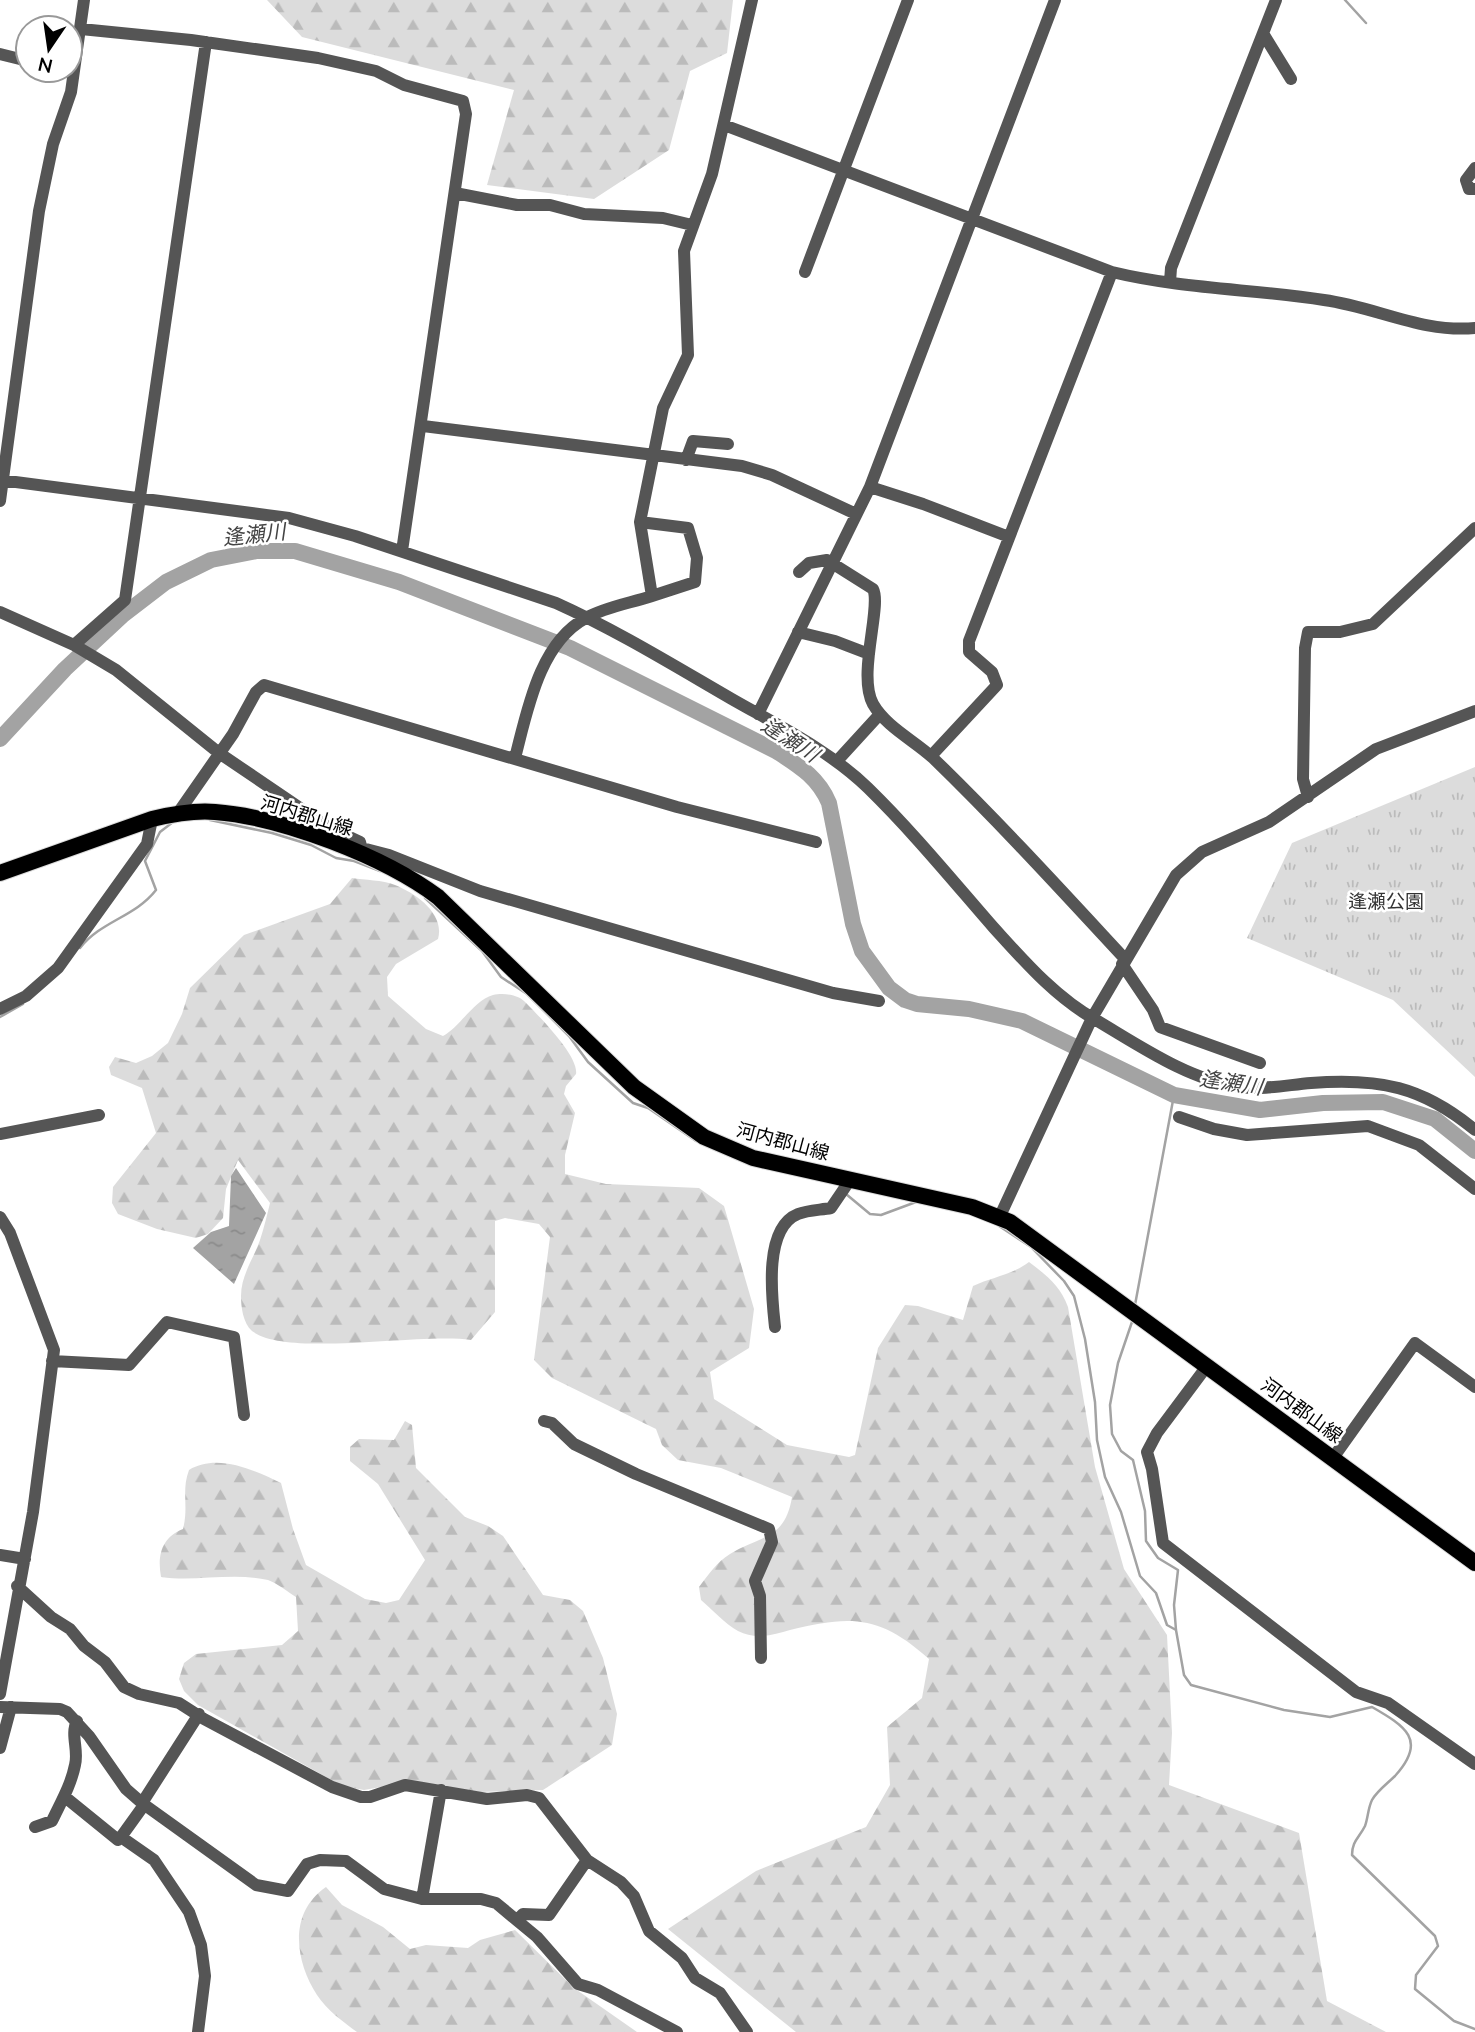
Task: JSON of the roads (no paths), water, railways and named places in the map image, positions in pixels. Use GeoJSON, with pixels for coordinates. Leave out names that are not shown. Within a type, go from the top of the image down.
{"type":"FeatureCollection","features":[{"type":"Feature","properties":{"kind":"main road","name":"河内郡山線"},"geometry":{"type":"LineString","coordinates":[[0,873],[152,819],[178,813],[216,812],[266,822],[363,851],[416,880],[438,897],[634,1087],[674,1119],[704,1137],[753,1158],[1000,1216],[1026,1231],[1475,1563]]}},
{"type":"Feature","properties":{"kind":"street"},"geometry":{"type":"LineString","coordinates":[[652,596],[640,522],[663,408],[688,355],[683,262],[692,225],[708,192],[752,0]]}},
{"type":"Feature","properties":{"kind":"street"},"geometry":{"type":"LineString","coordinates":[[805,272],[841,170],[908,0]]}},
{"type":"Feature","properties":{"kind":"street"},"geometry":{"type":"LineString","coordinates":[[758,714],[870,487],[1055,0]]}},
{"type":"Feature","properties":{"kind":"street"},"geometry":{"type":"LineString","coordinates":[[1170,282],[1171,268],[1226,132],[1252,54],[1264,35],[1276,0]]}},
{"type":"Feature","properties":{"kind":"street"},"geometry":{"type":"LineString","coordinates":[[84,29],[206,42],[360,67],[404,85],[463,101],[466,114],[426,378],[423,426],[402,551]]}},
{"type":"Feature","properties":{"kind":"street"},"geometry":{"type":"LineString","coordinates":[[1264,35],[1292,79]]}},
{"type":"Feature","properties":{"kind":"street"},"geometry":{"type":"LineString","coordinates":[[74,645],[124,603],[206,42]]}},
{"type":"Feature","properties":{"kind":"street"},"geometry":{"type":"LineString","coordinates":[[0,501],[39,211],[68,84]]}},
{"type":"Feature","properties":{"kind":"street"},"geometry":{"type":"LineString","coordinates":[[724,125],[1112,272],[1170,282],[1324,299],[1432,328],[1475,328]]}},
{"type":"Feature","properties":{"kind":"street"},"geometry":{"type":"LineString","coordinates":[[1475,168],[1466,180],[1469,189],[1475,189]]}},
{"type":"Feature","properties":{"kind":"street"},"geometry":{"type":"LineString","coordinates":[[455,193],[517,205],[550,205],[584,214],[663,218],[692,225]]}},
{"type":"Feature","properties":{"kind":"street"},"geometry":{"type":"LineString","coordinates":[[931,756],[997,685],[992,672],[969,652],[968,648],[1112,272]]}},
{"type":"Feature","properties":{"kind":"street"},"geometry":{"type":"LineString","coordinates":[[423,426],[759,470],[856,514]]}},
{"type":"Feature","properties":{"kind":"street"},"geometry":{"type":"LineString","coordinates":[[686,460],[693,441],[728,444]]}},
{"type":"Feature","properties":{"kind":"street"},"geometry":{"type":"LineString","coordinates":[[2,480],[289,518],[402,551],[587,617],[837,761],[868,788],[1016,952],[1091,1021],[1194,1074],[1220,1083],[1264,1089],[1359,1081],[1397,1086],[1429,1097],[1475,1130]]}},
{"type":"Feature","properties":{"kind":"street"},"geometry":{"type":"LineString","coordinates":[[870,487],[1009,537]]}},
{"type":"Feature","properties":{"kind":"street"},"geometry":{"type":"LineString","coordinates":[[515,758],[538,672],[573,627],[587,617],[695,582],[697,558],[688,528],[640,522]]}},
{"type":"Feature","properties":{"kind":"street"},"geometry":{"type":"LineString","coordinates":[[1308,797],[1303,779],[1305,648],[1308,632],[1340,632],[1373,624],[1475,528]]}},
{"type":"Feature","properties":{"kind":"street"},"geometry":{"type":"LineString","coordinates":[[799,572],[809,563],[832,562],[876,593],[869,654],[870,694],[880,714],[931,756],[1037,861],[1124,961],[1160,1027],[1260,1063]]}},
{"type":"Feature","properties":{"kind":"street"},"geometry":{"type":"LineString","coordinates":[[0,612],[74,645],[105,664],[219,753],[328,827],[360,842],[363,851],[389,855],[480,891],[833,993],[880,1001]]}},
{"type":"Feature","properties":{"kind":"street"},"geometry":{"type":"LineString","coordinates":[[798,632],[835,641],[869,654]]}},
{"type":"Feature","properties":{"kind":"street"},"geometry":{"type":"LineString","coordinates":[[178,813],[233,734],[256,691],[264,685],[754,828],[816,842]]}},
{"type":"Feature","properties":{"kind":"street"},"geometry":{"type":"LineString","coordinates":[[1000,1216],[1073,1065],[1091,1021],[1166,890],[1189,862],[1220,843],[1269,822],[1376,749],[1475,711]]}},
{"type":"Feature","properties":{"kind":"street"},"geometry":{"type":"LineString","coordinates":[[837,761],[880,714]]}},
{"type":"Feature","properties":{"kind":"street"},"geometry":{"type":"LineString","coordinates":[[0,1009],[36,989],[66,959],[148,844],[152,819]]}},
{"type":"Feature","properties":{"kind":"street"},"geometry":{"type":"LineString","coordinates":[[0,1134],[99,1115]]}},
{"type":"Feature","properties":{"kind":"street"},"geometry":{"type":"LineString","coordinates":[[1179,1117],[1214,1129],[1247,1135],[1368,1126],[1419,1145],[1475,1189]]}},
{"type":"Feature","properties":{"kind":"street"},"geometry":{"type":"LineString","coordinates":[[775,1327],[769,1269],[782,1230],[796,1214],[831,1208],[850,1180]]}},
{"type":"Feature","properties":{"kind":"street"},"geometry":{"type":"LineString","coordinates":[[0,1217],[10,1233],[51,1339],[52,1361],[25,1559],[17,1586],[0,1694]]}},
{"type":"Feature","properties":{"kind":"street"},"geometry":{"type":"LineString","coordinates":[[52,1361],[129,1365],[167,1322],[234,1337],[244,1415]]}},
{"type":"Feature","properties":{"kind":"street"},"geometry":{"type":"LineString","coordinates":[[1333,1458],[1415,1343],[1475,1387]]}},
{"type":"Feature","properties":{"kind":"street"},"geometry":{"type":"LineString","coordinates":[[1207,1366],[1157,1433],[1147,1452],[1163,1544],[1356,1692],[1388,1703],[1475,1765]]}},
{"type":"Feature","properties":{"kind":"street"},"geometry":{"type":"LineString","coordinates":[[544,1421],[552,1423],[574,1444],[636,1474],[769,1529],[772,1542],[755,1581],[760,1596],[761,1658]]}},
{"type":"Feature","properties":{"kind":"street"},"geometry":{"type":"LineString","coordinates":[[0,1555],[25,1559]]}},
{"type":"Feature","properties":{"kind":"street"},"geometry":{"type":"LineString","coordinates":[[17,1586],[105,1662],[124,1687],[139,1694],[179,1703],[345,1792],[370,1797],[405,1785],[487,1799],[527,1795],[539,1798],[550,1808],[587,1860],[634,1896],[649,1931],[682,1958],[695,1978],[720,1993],[747,2032]]}},
{"type":"Feature","properties":{"kind":"street"},"geometry":{"type":"LineString","coordinates":[[0,1748],[6,1707],[60,1709],[77,1721],[96,1744],[126,1789],[250,1881],[265,1888],[288,1891],[307,1864],[330,1860],[351,1863],[384,1889],[422,1899],[486,1900],[496,1903],[518,1919],[579,1984],[598,1990],[677,2032]]}},
{"type":"Feature","properties":{"kind":"street"},"geometry":{"type":"LineString","coordinates":[[198,2032],[205,1976],[201,1945],[189,1912],[154,1860],[121,1837],[200,1714]]}},
{"type":"Feature","properties":{"kind":"street"},"geometry":{"type":"LineString","coordinates":[[35,1827],[52,1821],[65,1797],[75,1765],[74,1730],[77,1721]]}},
{"type":"Feature","properties":{"kind":"street"},"geometry":{"type":"LineString","coordinates":[[422,1899],[441,1790]]}},
{"type":"Feature","properties":{"kind":"street"},"geometry":{"type":"LineString","coordinates":[[65,1797],[118,1840]]}},
{"type":"Feature","properties":{"kind":"street"},"geometry":{"type":"LineString","coordinates":[[518,1919],[523,1914],[549,1915],[587,1860]]}},
{"type":"Feature","properties":{"kind":"water"},"geometry":{"type":"Polygon","coordinates":[[[236,1168],[266,1213],[234,1284],[193,1248],[211,1232],[229,1226],[231,1176],[236,1168]]]}},
{"type":"Feature","properties":{"kind":"waterway"},"geometry":{"type":"LineString","coordinates":[[1345,0],[1366,23]]}},
{"type":"Feature","properties":{"kind":"waterway","name":"逢瀬川"},"geometry":{"type":"LineString","coordinates":[[0,739],[65,669],[123,615],[166,582],[211,560],[257,551],[295,551],[399,582],[570,648],[776,751],[800,767],[819,786],[829,803],[853,924],[862,951],[889,988],[905,1000],[917,1004],[969,1009],[1022,1021],[1174,1095],[1260,1110],[1323,1103],[1383,1102],[1435,1119],[1475,1151]]}},
{"type":"Feature","properties":{"kind":"waterway"},"geometry":{"type":"LineString","coordinates":[[210,820],[272,833],[311,845],[336,858],[354,861],[380,871]]}},
{"type":"Feature","properties":{"kind":"waterway"},"geometry":{"type":"LineString","coordinates":[[80,948],[98,931],[138,907],[156,890],[145,861],[160,832],[173,822]]}},
{"type":"Feature","properties":{"kind":"waterway"},"geometry":{"type":"LineString","coordinates":[[425,898],[482,951],[501,977],[527,994],[569,1036],[588,1062],[633,1103],[648,1108],[696,1141]]}},
{"type":"Feature","properties":{"kind":"waterway"},"geometry":{"type":"LineString","coordinates":[[0,1017],[23,1004]]}},
{"type":"Feature","properties":{"kind":"waterway"},"geometry":{"type":"LineString","coordinates":[[1135,1305],[1174,1095]]}},
{"type":"Feature","properties":{"kind":"waterway"},"geometry":{"type":"LineString","coordinates":[[846,1194],[870,1214],[881,1215],[916,1202]]}},
{"type":"Feature","properties":{"kind":"waterway"},"geometry":{"type":"LineString","coordinates":[[999,1226],[1031,1247],[1064,1281],[1074,1296],[1085,1339],[1095,1402],[1097,1440],[1105,1477],[1121,1512],[1140,1576],[1156,1593],[1167,1625],[1176,1630]]}},
{"type":"Feature","properties":{"kind":"waterway"},"geometry":{"type":"LineString","coordinates":[[1133,1319],[1118,1363],[1110,1405],[1112,1434],[1121,1451],[1133,1460],[1145,1511],[1146,1541],[1158,1558],[1178,1570],[1174,1605],[1184,1675],[1191,1685],[1284,1710],[1330,1717],[1372,1707],[1394,1721],[1408,1735],[1410,1753],[1395,1776],[1372,1800],[1365,1826],[1355,1843],[1352,1855],[1435,1936],[1438,1946],[1416,1975],[1415,1989],[1454,2021],[1475,2029]]}},
{"type":"Feature","properties":{"kind":"park label","name":"逢瀬公園"},"geometry":{"type":"Point","coordinates":[1386,901]}}]}
